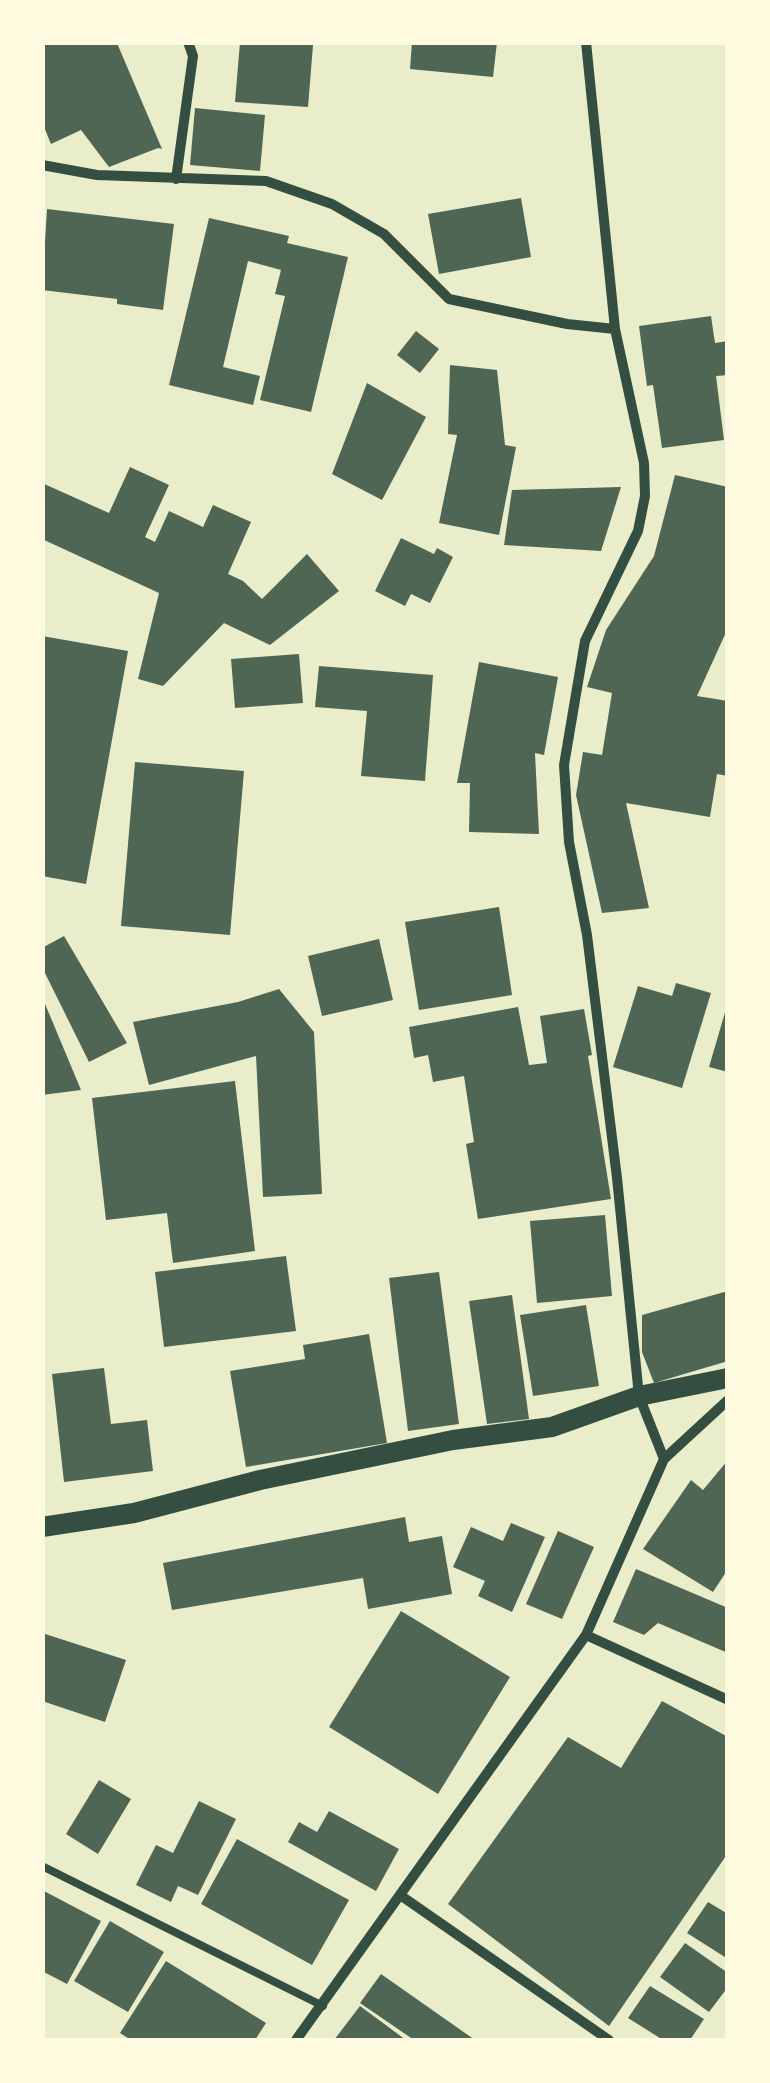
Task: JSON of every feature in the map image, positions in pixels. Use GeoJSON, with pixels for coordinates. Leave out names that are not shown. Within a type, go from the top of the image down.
{"type":"FeatureCollection","features":[{"type":"Feature","properties":{"kind":"main road"},"geometry":{"type":"LineString","coordinates":[[42,1527],[134,1512],[260,1480],[453,1440],[552,1428],[639,1396],[728,1378]]}},
{"type":"Feature","properties":{"kind":"street"},"geometry":{"type":"LineString","coordinates":[[176,179],[193,56],[188,42]]}},
{"type":"Feature","properties":{"kind":"street"},"geometry":{"type":"LineString","coordinates":[[586,42],[615,329],[644,463],[646,496],[638,531],[585,640],[564,765],[569,842],[587,935],[639,1396],[664,1458]]}},
{"type":"Feature","properties":{"kind":"street"},"geometry":{"type":"LineString","coordinates":[[42,165],[97,175],[266,181],[332,204],[384,234],[450,299],[568,324],[615,329]]}},
{"type":"Feature","properties":{"kind":"street"},"geometry":{"type":"LineString","coordinates":[[296,2040],[586,1635],[664,1458],[728,1400]]}},
{"type":"Feature","properties":{"kind":"street"},"geometry":{"type":"LineString","coordinates":[[586,1635],[728,1697]]}},
{"type":"Feature","properties":{"kind":"street"},"geometry":{"type":"LineString","coordinates":[[400,1894],[609,2040]]}},
{"type":"Feature","properties":{"kind":"lane"},"geometry":{"type":"LineString","coordinates":[[42,1866],[323,2006]]}},
{"type":"Feature","properties":{"kind":"building"},"geometry":{"type":"Polygon","coordinates":[[[42,42],[117,43],[162,149],[109,167],[81,130],[51,144],[42,122],[42,42]]]}},
{"type":"Feature","properties":{"kind":"building"},"geometry":{"type":"Polygon","coordinates":[[[240,42],[313,45],[308,107],[235,102],[240,42]]]}},
{"type":"Feature","properties":{"kind":"building"},"geometry":{"type":"Polygon","coordinates":[[[412,42],[497,42],[493,77],[410,69],[412,42]]]}},
{"type":"Feature","properties":{"kind":"building"},"geometry":{"type":"Polygon","coordinates":[[[195,108],[265,115],[260,171],[190,165],[195,108]]]}},
{"type":"Feature","properties":{"kind":"building"},"geometry":{"type":"Polygon","coordinates":[[[521,198],[531,257],[439,274],[428,214],[521,198]]]}},
{"type":"Feature","properties":{"kind":"building"},"geometry":{"type":"Polygon","coordinates":[[[47,209],[174,224],[163,310],[117,304],[117,299],[42,290],[47,209]]]}},
{"type":"Feature","properties":{"kind":"building"},"geometry":{"type":"Polygon","coordinates":[[[209,218],[289,236],[287,243],[348,257],[311,412],[260,400],[285,296],[275,294],[281,270],[248,261],[223,367],[260,376],[253,405],[169,385],[209,218]]]}},
{"type":"Feature","properties":{"kind":"building"},"geometry":{"type":"Polygon","coordinates":[[[711,316],[715,343],[728,341],[728,375],[716,376],[724,440],[662,448],[653,385],[647,386],[639,326],[711,316]]]}},
{"type":"Feature","properties":{"kind":"building"},"geometry":{"type":"Polygon","coordinates":[[[416,331],[439,349],[420,373],[397,355],[416,331]]]}},
{"type":"Feature","properties":{"kind":"building"},"geometry":{"type":"Polygon","coordinates":[[[450,365],[497,370],[505,445],[516,447],[499,535],[439,523],[457,435],[448,434],[450,365]]]}},
{"type":"Feature","properties":{"kind":"building"},"geometry":{"type":"Polygon","coordinates":[[[367,383],[426,417],[382,500],[332,474],[367,383]]]}},
{"type":"Feature","properties":{"kind":"building"},"geometry":{"type":"Polygon","coordinates":[[[130,467],[169,485],[145,537],[155,542],[169,511],[203,527],[213,505],[251,522],[228,574],[243,581],[262,599],[307,554],[339,591],[270,645],[224,623],[163,686],[138,679],[159,593],[42,539],[42,483],[109,513],[130,467]]]}},
{"type":"Feature","properties":{"kind":"building"},"geometry":{"type":"Polygon","coordinates":[[[675,475],[728,487],[728,628],[697,696],[728,701],[728,776],[717,774],[710,817],[626,803],[649,908],[602,913],[576,795],[583,752],[602,755],[612,693],[587,687],[606,630],[654,556],[675,475]]]}},
{"type":"Feature","properties":{"kind":"building"},"geometry":{"type":"Polygon","coordinates":[[[621,487],[601,551],[504,545],[512,490],[621,487]]]}},
{"type":"Feature","properties":{"kind":"building"},"geometry":{"type":"Polygon","coordinates":[[[401,538],[434,554],[437,548],[453,557],[430,603],[411,594],[405,606],[375,591],[401,538]]]}},
{"type":"Feature","properties":{"kind":"building"},"geometry":{"type":"Polygon","coordinates":[[[42,636],[128,651],[86,884],[42,876],[42,636]]]}},
{"type":"Feature","properties":{"kind":"building"},"geometry":{"type":"Polygon","coordinates":[[[299,654],[303,703],[235,708],[231,659],[299,654]]]}},
{"type":"Feature","properties":{"kind":"building"},"geometry":{"type":"Polygon","coordinates":[[[479,662],[558,677],[544,755],[535,753],[539,834],[469,832],[470,783],[457,783],[479,662]]]}},
{"type":"Feature","properties":{"kind":"building"},"geometry":{"type":"Polygon","coordinates":[[[319,666],[433,675],[425,781],[361,776],[367,711],[315,707],[319,666]]]}},
{"type":"Feature","properties":{"kind":"building"},"geometry":{"type":"Polygon","coordinates":[[[135,762],[244,771],[230,935],[121,926],[135,762]]]}},
{"type":"Feature","properties":{"kind":"building"},"geometry":{"type":"Polygon","coordinates":[[[499,907],[512,995],[419,1010],[405,922],[499,907]]]}},
{"type":"Feature","properties":{"kind":"building"},"geometry":{"type":"Polygon","coordinates":[[[64,936],[127,1043],[89,1062],[42,967],[42,948],[64,936]]]}},
{"type":"Feature","properties":{"kind":"building"},"geometry":{"type":"Polygon","coordinates":[[[379,939],[393,1000],[322,1016],[308,956],[379,939]]]}},
{"type":"Feature","properties":{"kind":"building"},"geometry":{"type":"Polygon","coordinates":[[[676,983],[711,993],[682,1088],[613,1067],[638,986],[672,996],[676,983]]]}},
{"type":"Feature","properties":{"kind":"building"},"geometry":{"type":"Polygon","coordinates":[[[279,989],[314,1032],[322,1194],[263,1197],[256,1056],[149,1085],[133,1022],[238,1002],[279,989]]]}},
{"type":"Feature","properties":{"kind":"building"},"geometry":{"type":"Polygon","coordinates":[[[43,999],[81,1090],[42,1095],[43,999]]]}},
{"type":"Feature","properties":{"kind":"building"},"geometry":{"type":"Polygon","coordinates":[[[518,1007],[529,1065],[547,1063],[540,1016],[584,1009],[611,1199],[478,1219],[466,1144],[474,1142],[464,1076],[433,1082],[428,1055],[414,1058],[409,1027],[518,1007]]]}},
{"type":"Feature","properties":{"kind":"building"},"geometry":{"type":"Polygon","coordinates":[[[728,1009],[728,1072],[709,1067],[728,1009]]]}},
{"type":"Feature","properties":{"kind":"building"},"geometry":{"type":"Polygon","coordinates":[[[235,1081],[255,1251],[173,1263],[167,1213],[106,1220],[92,1098],[235,1081]]]}},
{"type":"Feature","properties":{"kind":"building"},"geometry":{"type":"Polygon","coordinates":[[[605,1215],[612,1296],[537,1303],[530,1221],[605,1215]]]}},
{"type":"Feature","properties":{"kind":"building"},"geometry":{"type":"Polygon","coordinates":[[[286,1256],[296,1331],[164,1347],[155,1272],[286,1256]]]}},
{"type":"Feature","properties":{"kind":"building"},"geometry":{"type":"Polygon","coordinates":[[[439,1272],[459,1424],[408,1431],[389,1278],[439,1272]]]}},
{"type":"Feature","properties":{"kind":"building"},"geometry":{"type":"Polygon","coordinates":[[[728,1291],[728,1361],[654,1383],[642,1352],[642,1315],[728,1291]]]}},
{"type":"Feature","properties":{"kind":"building"},"geometry":{"type":"Polygon","coordinates":[[[512,1295],[529,1419],[487,1424],[469,1301],[512,1295]]]}},
{"type":"Feature","properties":{"kind":"building"},"geometry":{"type":"Polygon","coordinates":[[[586,1305],[599,1386],[533,1396],[520,1315],[586,1305]]]}},
{"type":"Feature","properties":{"kind":"building"},"geometry":{"type":"Polygon","coordinates":[[[369,1334],[387,1443],[246,1467],[230,1371],[305,1359],[303,1345],[369,1334]]]}},
{"type":"Feature","properties":{"kind":"building"},"geometry":{"type":"Polygon","coordinates":[[[104,1368],[111,1424],[147,1420],[153,1471],[64,1482],[52,1374],[104,1368]]]}},
{"type":"Feature","properties":{"kind":"building"},"geometry":{"type":"Polygon","coordinates":[[[728,1460],[728,1569],[713,1592],[643,1549],[691,1480],[703,1490],[728,1460]]]}},
{"type":"Feature","properties":{"kind":"building"},"geometry":{"type":"Polygon","coordinates":[[[405,1517],[409,1542],[442,1536],[452,1594],[368,1609],[363,1578],[172,1610],[163,1563],[405,1517]]]}},
{"type":"Feature","properties":{"kind":"building"},"geometry":{"type":"Polygon","coordinates":[[[511,1523],[545,1537],[512,1612],[478,1596],[485,1581],[453,1567],[471,1527],[503,1541],[511,1523]]]}},
{"type":"Feature","properties":{"kind":"building"},"geometry":{"type":"Polygon","coordinates":[[[558,1531],[594,1547],[562,1619],[526,1604],[558,1531]]]}},
{"type":"Feature","properties":{"kind":"building"},"geometry":{"type":"Polygon","coordinates":[[[636,1569],[728,1608],[728,1653],[658,1623],[644,1635],[613,1622],[636,1569]]]}},
{"type":"Feature","properties":{"kind":"building"},"geometry":{"type":"Polygon","coordinates":[[[401,1611],[510,1677],[438,1794],[329,1727],[401,1611]]]}},
{"type":"Feature","properties":{"kind":"building"},"geometry":{"type":"Polygon","coordinates":[[[42,1633],[126,1660],[105,1722],[42,1701],[42,1633]]]}},
{"type":"Feature","properties":{"kind":"building"},"geometry":{"type":"Polygon","coordinates":[[[662,1701],[728,1737],[728,1853],[609,2026],[448,1904],[568,1737],[621,1768],[662,1701]]]}},
{"type":"Feature","properties":{"kind":"building"},"geometry":{"type":"Polygon","coordinates":[[[99,1780],[131,1799],[98,1854],[66,1834],[99,1780]]]}},
{"type":"Feature","properties":{"kind":"building"},"geometry":{"type":"Polygon","coordinates":[[[199,1801],[236,1819],[198,1895],[178,1886],[171,1902],[136,1885],[156,1845],[173,1853],[199,1801]]]}},
{"type":"Feature","properties":{"kind":"building"},"geometry":{"type":"Polygon","coordinates":[[[329,1811],[399,1849],[376,1891],[288,1842],[299,1822],[317,1832],[329,1811]]]}},
{"type":"Feature","properties":{"kind":"building"},"geometry":{"type":"Polygon","coordinates":[[[237,1839],[349,1900],[312,1965],[201,1904],[237,1839]]]}},
{"type":"Feature","properties":{"kind":"building"},"geometry":{"type":"Polygon","coordinates":[[[44,1891],[101,1921],[67,1984],[42,1971],[44,1891]]]}},
{"type":"Feature","properties":{"kind":"building"},"geometry":{"type":"Polygon","coordinates":[[[708,1902],[728,1914],[728,1959],[687,1933],[708,1902]]]}},
{"type":"Feature","properties":{"kind":"building"},"geometry":{"type":"Polygon","coordinates":[[[110,1921],[164,1952],[128,2012],[74,1981],[110,1921]]]}},
{"type":"Feature","properties":{"kind":"building"},"geometry":{"type":"Polygon","coordinates":[[[685,1943],[728,1973],[728,1987],[709,2012],[660,1977],[685,1943]]]}},
{"type":"Feature","properties":{"kind":"building"},"geometry":{"type":"Polygon","coordinates":[[[166,1961],[266,2023],[255,2040],[131,2040],[120,2033],[166,1961]]]}},
{"type":"Feature","properties":{"kind":"building"},"geometry":{"type":"Polygon","coordinates":[[[381,1974],[475,2040],[414,2040],[360,2003],[381,1974]]]}},
{"type":"Feature","properties":{"kind":"building"},"geometry":{"type":"Polygon","coordinates":[[[650,1986],[704,2019],[690,2040],[663,2040],[628,2018],[650,1986]]]}},
{"type":"Feature","properties":{"kind":"building"},"geometry":{"type":"Polygon","coordinates":[[[360,2006],[406,2040],[334,2040],[360,2006]]]}}]}
